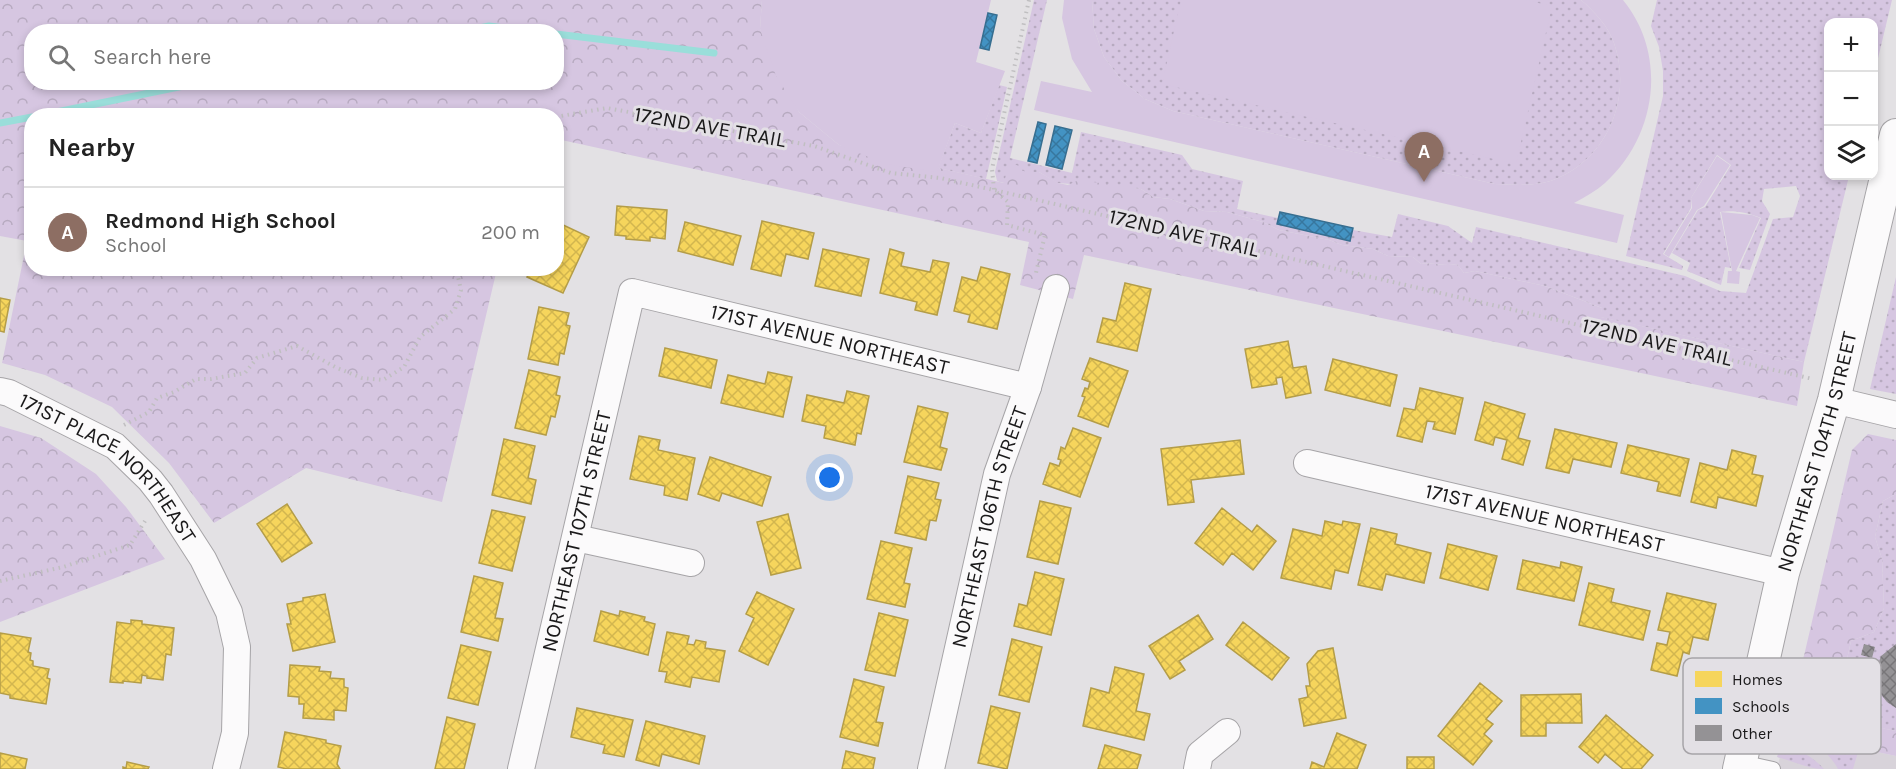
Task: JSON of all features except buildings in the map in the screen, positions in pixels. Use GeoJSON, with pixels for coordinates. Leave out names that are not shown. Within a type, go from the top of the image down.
{"type":"FeatureCollection","features":[{"type":"Feature","properties":{"kind":"street","name":"NORTHEAST 104TH STREET"},"geometry":{"type":"LineString","coordinates":[[1764,658],[1783,573],[1834,400],[1896,135]]}},
{"type":"Feature","properties":{"kind":"street","name":"NORTHEAST 106TH STREET"},"geometry":{"type":"LineString","coordinates":[[931,769],[997,474],[1028,387],[1045,285]]}},
{"type":"Feature","properties":{"kind":"street","name":"171ST AVENUE NORTHEAST"},"geometry":{"type":"LineString","coordinates":[[632,292],[1028,387]]}},
{"type":"Feature","properties":{"kind":"street","name":"NORTHEAST 107TH STREET"},"geometry":{"type":"LineString","coordinates":[[521,769],[632,292]]}},
{"type":"Feature","properties":{"kind":"street","name":"171ST PLACE NORTHEAST"},"geometry":{"type":"LineString","coordinates":[[0,391],[9,393],[116,446],[156,487],[204,559],[230,612],[237,647],[235,733],[226,769]]}},
{"type":"Feature","properties":{"kind":"street"},"geometry":{"type":"LineString","coordinates":[[1834,400],[1896,415]]}},
{"type":"Feature","properties":{"kind":"street","name":"171ST AVENUE NORTHEAST"},"geometry":{"type":"LineString","coordinates":[[1307,463],[1783,573]]}},
{"type":"Feature","properties":{"kind":"street"},"geometry":{"type":"LineString","coordinates":[[576,538],[692,563]]}},
{"type":"Feature","properties":{"kind":"street"},"geometry":{"type":"LineString","coordinates":[[1197,769],[1200,754],[1227,732]]}},
{"type":"Feature","properties":{"kind":"lane"},"geometry":{"type":"LineString","coordinates":[[1740,766],[1773,769]]}},
{"type":"Feature","properties":{"kind":"path"},"geometry":{"type":"LineString","coordinates":[[1029,0],[992,170],[994,190],[1008,202],[1007,225],[1045,235],[1045,285]]}},
{"type":"Feature","properties":{"kind":"path","name":"172ND AVE TRAIL"},"geometry":{"type":"LineString","coordinates":[[564,115],[607,108],[814,146],[891,173],[940,178],[994,190],[1810,378]]}},
{"type":"Feature","properties":{"kind":"path"},"geometry":{"type":"LineString","coordinates":[[124,425],[149,412],[157,398],[174,392],[196,378],[211,379],[245,373],[257,358],[297,346],[337,368],[362,378],[383,380],[404,367],[420,337],[455,309],[461,290],[458,276]]}},
{"type":"Feature","properties":{"kind":"path"},"geometry":{"type":"LineString","coordinates":[[0,581],[63,567],[130,544],[145,520]]}},
{"type":"Feature","properties":{"kind":"shaded area"},"geometry":{"type":"Polygon","coordinates":[[[1881,753],[1896,756],[1896,769],[1777,769],[1781,754],[1881,753]]]}},
{"type":"Feature","properties":{"kind":"green space"},"geometry":{"type":"Polygon","coordinates":[[[0,0],[762,0],[760,29],[799,112],[839,145],[1004,183],[1008,166],[1017,165],[1025,172],[1039,172],[1058,183],[1068,185],[1079,180],[1141,189],[1153,197],[1170,199],[1204,211],[1227,212],[1263,222],[1279,230],[1329,240],[1342,245],[1373,249],[1388,256],[1413,257],[1421,264],[1457,264],[1464,273],[1475,271],[1545,286],[1602,308],[1601,317],[1804,362],[1797,406],[1084,255],[1073,299],[1020,285],[1029,242],[564,141],[564,108],[24,108],[24,240],[0,236],[0,0]]]}},
{"type":"Feature","properties":{"kind":"green space"},"geometry":{"type":"Polygon","coordinates":[[[762,0],[991,0],[976,62],[1005,71],[981,133],[955,123],[937,172],[886,164],[839,145],[799,112],[776,76],[760,29],[762,0]]]}},
{"type":"Feature","properties":{"kind":"green space"},"geometry":{"type":"Polygon","coordinates":[[[1034,0],[1047,0],[1010,158],[1072,173],[1081,132],[1182,155],[1192,169],[1243,181],[1237,209],[1278,218],[1278,224],[1349,241],[1353,230],[1392,237],[1398,214],[1448,226],[1472,243],[1476,227],[1685,276],[1720,291],[1746,293],[1773,219],[1793,217],[1800,196],[1796,186],[1764,189],[1762,201],[1770,214],[1750,270],[1739,268],[1761,218],[1730,211],[1720,212],[1731,268],[1725,267],[1721,285],[1687,271],[1690,263],[1672,253],[1698,210],[1705,207],[1731,165],[1717,155],[1691,198],[1691,208],[1663,254],[1683,266],[1682,270],[1626,256],[1663,96],[1663,71],[1659,47],[1651,26],[1657,0],[1892,0],[1878,58],[1878,18],[1824,18],[1824,180],[1848,180],[1804,362],[1600,317],[1602,308],[1545,286],[1475,271],[1464,273],[1457,264],[1421,264],[1413,257],[1388,256],[1373,249],[1342,245],[1329,240],[1279,230],[1263,222],[1227,212],[1204,211],[1170,199],[1153,197],[1141,189],[1057,183],[1039,172],[1025,173],[1004,183],[997,181],[995,172],[1034,0]]]}},
{"type":"Feature","properties":{"kind":"green space"},"geometry":{"type":"Polygon","coordinates":[[[1064,0],[1092,0],[1094,29],[1104,57],[1122,81],[1145,99],[1173,111],[1495,184],[1519,185],[1543,183],[1558,178],[1576,168],[1591,155],[1603,139],[1618,103],[1619,63],[1614,43],[1605,25],[1581,0],[1623,0],[1637,22],[1646,45],[1651,70],[1650,94],[1645,119],[1636,142],[1623,164],[1602,186],[1574,203],[1624,215],[1617,243],[1034,110],[1041,81],[1092,92],[1072,59],[1062,18],[1064,0]]]}},
{"type":"Feature","properties":{"kind":"green space"},"geometry":{"type":"Polygon","coordinates":[[[1092,0],[1581,0],[1600,20],[1614,43],[1619,63],[1618,103],[1603,139],[1591,155],[1576,168],[1543,183],[1495,184],[1173,111],[1145,99],[1122,81],[1104,57],[1094,29],[1092,0]]]}},
{"type":"Feature","properties":{"kind":"green space"},"geometry":{"type":"Polygon","coordinates":[[[1181,0],[1525,0],[1552,6],[1516,164],[1162,84],[1181,0]]]}},
{"type":"Feature","properties":{"kind":"green space"},"geometry":{"type":"Polygon","coordinates":[[[999,85],[1007,87],[986,179],[938,168],[955,123],[981,133],[999,85]]]}},
{"type":"Feature","properties":{"kind":"green space"},"geometry":{"type":"Polygon","coordinates":[[[1717,156],[1730,165],[1704,206],[1697,210],[1669,257],[1664,254],[1692,208],[1691,198],[1717,156]]]}},
{"type":"Feature","properties":{"kind":"green space"},"geometry":{"type":"Polygon","coordinates":[[[1721,212],[1760,218],[1736,271],[1740,272],[1739,284],[1727,283],[1728,271],[1732,271],[1721,212]]]}},
{"type":"Feature","properties":{"kind":"green space"},"geometry":{"type":"Polygon","coordinates":[[[24,256],[24,276],[495,276],[442,502],[306,468],[214,523],[169,463],[112,407],[45,375],[2,363],[24,256]]]}},
{"type":"Feature","properties":{"kind":"green space"},"geometry":{"type":"Polygon","coordinates":[[[1896,277],[1896,394],[1870,389],[1896,277]]]}},
{"type":"Feature","properties":{"kind":"green space"},"geometry":{"type":"Polygon","coordinates":[[[0,426],[41,438],[96,474],[126,507],[165,559],[0,622],[0,426]]]}},
{"type":"Feature","properties":{"kind":"green space"},"geometry":{"type":"Polygon","coordinates":[[[1868,434],[1896,440],[1896,494],[1883,501],[1875,537],[1882,559],[1884,608],[1874,632],[1851,641],[1847,658],[1803,658],[1852,450],[1868,434]]]}},
{"type":"Feature","properties":{"kind":"green space"},"geometry":{"type":"Polygon","coordinates":[[[1896,494],[1896,731],[1881,728],[1881,658],[1847,658],[1851,641],[1874,632],[1884,608],[1882,559],[1875,537],[1883,501],[1896,494]]]}},
{"type":"Feature","properties":{"kind":"green space"},"geometry":{"type":"Polygon","coordinates":[[[1881,728],[1896,731],[1896,756],[1881,753],[1881,728]]]}},
{"type":"Feature","properties":{"kind":"green space"},"geometry":{"type":"Polygon","coordinates":[[[1778,754],[1805,754],[1824,769],[1806,766],[1777,757],[1778,754]]]}},
{"type":"Feature","properties":{"kind":"green space"},"geometry":{"type":"Polygon","coordinates":[[[1827,754],[1858,754],[1853,769],[1838,769],[1827,754]]]}},
{"type":"Feature","properties":{"kind":"waterway"},"geometry":{"type":"LineString","coordinates":[[564,35],[714,53]]}},
{"type":"Feature","properties":{"kind":"waterway"},"geometry":{"type":"LineString","coordinates":[[76,108],[164,90]]}},
{"type":"Feature","properties":{"kind":"waterway"},"geometry":{"type":"LineString","coordinates":[[0,123],[24,118]]}},
{"type":"Feature","properties":{"kind":"place","name":"Redmond High School"},"geometry":{"type":"Point","coordinates":[1424,182]}}]}
